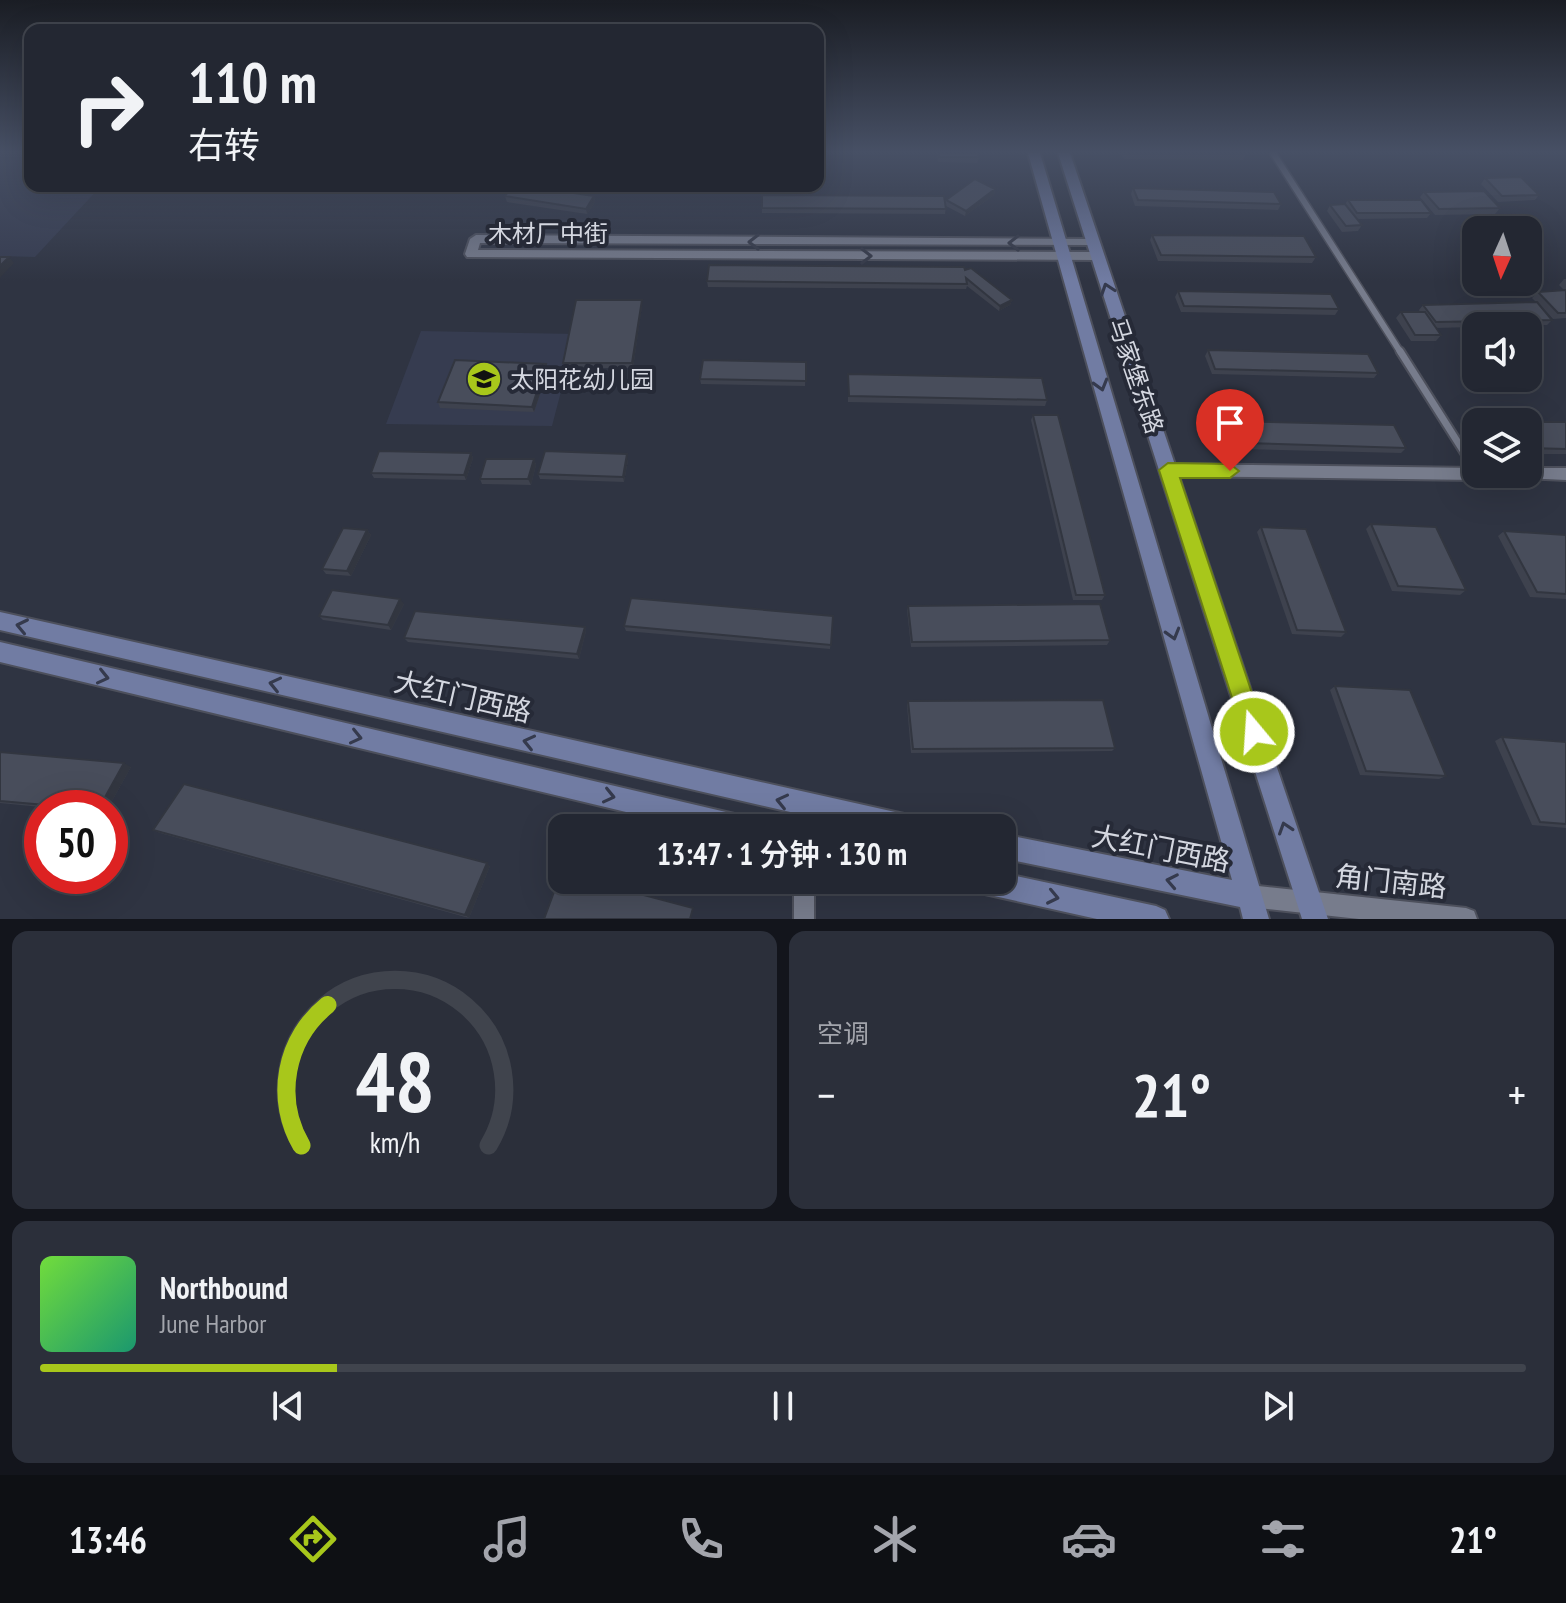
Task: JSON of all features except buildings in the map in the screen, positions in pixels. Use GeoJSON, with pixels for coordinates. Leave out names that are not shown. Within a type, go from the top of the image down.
{"type":"FeatureCollection","features":[{"type":"Feature","properties":{"kind":"main road","name":"马家堡东路"},"geometry":{"type":"LineString","coordinates":[[1046,196],[1252,908]]}},
{"type":"Feature","properties":{"kind":"main road","name":"马家堡东路"},"geometry":{"type":"LineString","coordinates":[[1077,196],[1312,911]]}},
{"type":"Feature","properties":{"kind":"main road","name":"大红门西路"},"geometry":{"type":"LineString","coordinates":[[0,621],[851,814]]}},
{"type":"Feature","properties":{"kind":"main road"},"geometry":{"type":"LineString","coordinates":[[0,652],[684,814]]}},
{"type":"Feature","properties":{"kind":"main road","name":"大红门西路"},"geometry":{"type":"LineString","coordinates":[[1016,849],[1252,908]]}},
{"type":"Feature","properties":{"kind":"main road"},"geometry":{"type":"LineString","coordinates":[[1016,889],[1156,919]]}},
{"type":"Feature","properties":{"kind":"street","name":"木材厂中街"},"geometry":{"type":"LineString","coordinates":[[476,239],[1062,250],[471,254],[476,239]]}},
{"type":"Feature","properties":{"kind":"street"},"geometry":{"type":"LineString","coordinates":[[1062,250],[1094,250]]}},
{"type":"Feature","properties":{"kind":"street"},"geometry":{"type":"LineString","coordinates":[[1168,470],[1462,472]]}},
{"type":"Feature","properties":{"kind":"street"},"geometry":{"type":"LineString","coordinates":[[1542,474],[1566,474]]}},
{"type":"Feature","properties":{"kind":"street"},"geometry":{"type":"LineString","coordinates":[[804,894],[804,919]]}},
{"type":"Feature","properties":{"kind":"street","name":"大红门西路"},"geometry":{"type":"LineString","coordinates":[[1252,908],[1312,911]]}},
{"type":"Feature","properties":{"kind":"street","name":"角门南路"},"geometry":{"type":"LineString","coordinates":[[1312,911],[1466,919]]}},
{"type":"Feature","properties":{"kind":"lane"},"geometry":{"type":"LineString","coordinates":[[1300,196],[1462,450]]}},
{"type":"Feature","properties":{"kind":"shaded area"},"geometry":{"type":"Polygon","coordinates":[[[0,196],[92,196],[35,257],[0,256],[0,196]]]}},
{"type":"Feature","properties":{"kind":"shaded area","name":"太阳花幼儿园"},"geometry":{"type":"Polygon","coordinates":[[[421,331],[576,334],[552,426],[386,424],[421,331]]]}},
{"type":"Feature","properties":{"kind":"place","name":"太阳花幼儿园"},"geometry":{"type":"Point","coordinates":[484,379]}},
{"type":"Feature","properties":{"kind":"route"},"geometry":{"type":"LineString","coordinates":[[1230,471],[1168,470],[1254,732]]}}]}
